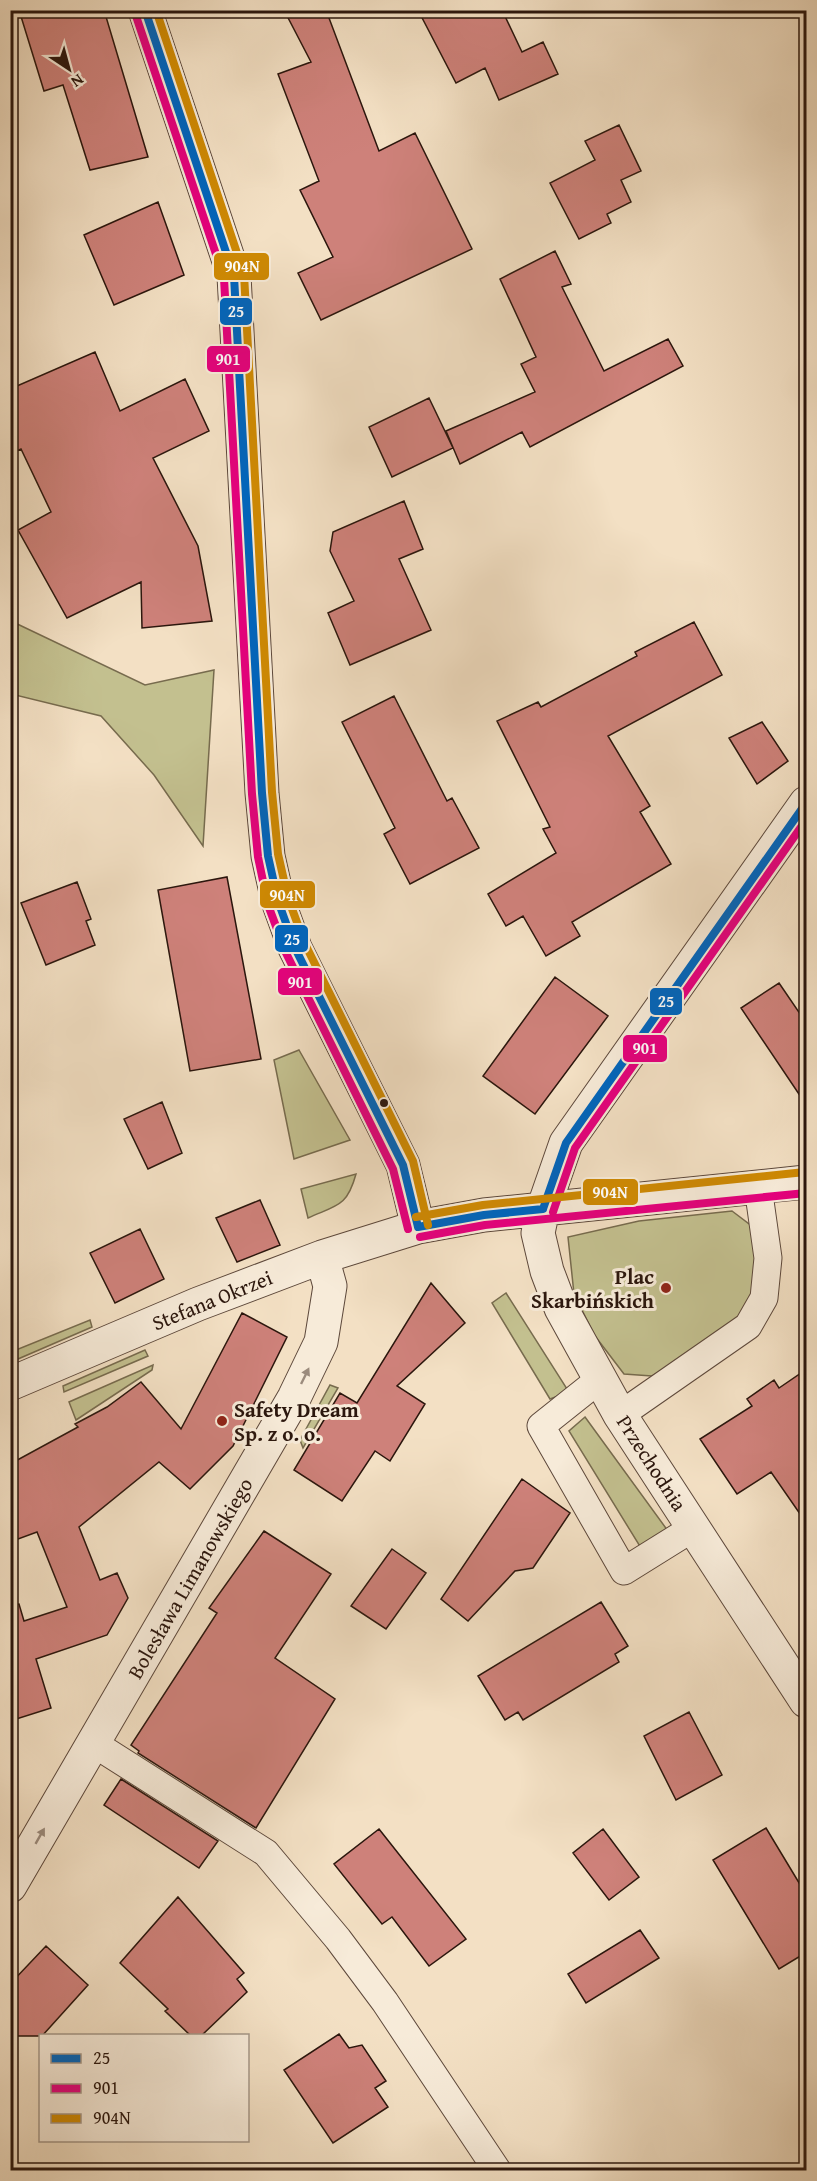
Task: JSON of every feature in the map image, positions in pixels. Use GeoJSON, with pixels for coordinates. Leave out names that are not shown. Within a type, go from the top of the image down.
{"type":"FeatureCollection","features":[{"type":"Feature","properties":{"kind":"street"},"geometry":{"type":"LineString","coordinates":[[145,10],[234,276],[262,793],[268,856],[278,901],[295,948],[403,1165],[418,1227]]}},
{"type":"Feature","properties":{"kind":"street","name":"Przechodnia"},"geometry":{"type":"LineString","coordinates":[[807,803],[566,1143],[543,1209],[538,1233],[547,1271],[561,1308],[620,1415],[807,1701]]}},
{"type":"Feature","properties":{"kind":"street","name":"Stefana Okrzei"},"geometry":{"type":"LineString","coordinates":[[10,1384],[168,1316],[322,1257],[418,1227],[484,1215],[807,1182]]}},
{"type":"Feature","properties":{"kind":"street","name":"Bolesława Limanowskiego"},"geometry":{"type":"LineString","coordinates":[[10,1886],[294,1398],[321,1342],[330,1286],[322,1257]]}},
{"type":"Feature","properties":{"kind":"lane"},"geometry":{"type":"LineString","coordinates":[[620,1415],[748,1326],[764,1298],[768,1258],[758,1187]]}},
{"type":"Feature","properties":{"kind":"lane"},"geometry":{"type":"LineString","coordinates":[[600,1379],[541,1426],[624,1572],[693,1528]]}},
{"type":"Feature","properties":{"kind":"lane"},"geometry":{"type":"LineString","coordinates":[[93,1743],[266,1853],[338,1939],[385,2002],[496,2170]]}},
{"type":"Feature","properties":{"kind":"shaded area"},"geometry":{"type":"Polygon","coordinates":[[[11,621],[145,685],[214,670],[203,846],[154,775],[101,716],[11,694],[11,621]]]}},
{"type":"Feature","properties":{"kind":"shaded area"},"geometry":{"type":"Polygon","coordinates":[[[299,1050],[350,1140],[294,1159],[274,1060],[299,1050]]]}},
{"type":"Feature","properties":{"kind":"shaded area"},"geometry":{"type":"Polygon","coordinates":[[[356,1174],[349,1193],[340,1204],[308,1218],[301,1189],[356,1174]]]}},
{"type":"Feature","properties":{"kind":"shaded area","name":"Plac Skarbińskich"},"geometry":{"type":"Polygon","coordinates":[[[732,1211],[753,1227],[760,1282],[751,1307],[683,1360],[652,1376],[624,1374],[595,1336],[574,1294],[568,1237],[639,1221],[732,1211]]]}},
{"type":"Feature","properties":{"kind":"shaded area"},"geometry":{"type":"Polygon","coordinates":[[[506,1293],[569,1392],[550,1399],[492,1303],[506,1293]]]}},
{"type":"Feature","properties":{"kind":"shaded area"},"geometry":{"type":"Polygon","coordinates":[[[90,1320],[92,1327],[11,1362],[11,1352],[90,1320]]]}},
{"type":"Feature","properties":{"kind":"shaded area"},"geometry":{"type":"Polygon","coordinates":[[[145,1350],[148,1356],[64,1392],[63,1386],[145,1350]]]}},
{"type":"Feature","properties":{"kind":"shaded area"},"geometry":{"type":"Polygon","coordinates":[[[153,1365],[152,1370],[76,1420],[69,1402],[153,1365]]]}},
{"type":"Feature","properties":{"kind":"shaded area"},"geometry":{"type":"Polygon","coordinates":[[[330,1385],[338,1388],[303,1448],[300,1440],[330,1385]]]}},
{"type":"Feature","properties":{"kind":"shaded area"},"geometry":{"type":"Polygon","coordinates":[[[585,1417],[668,1531],[641,1548],[569,1431],[585,1417]]]}},
{"type":"Feature","properties":{"kind":"building"},"geometry":{"type":"Polygon","coordinates":[[[19,10],[104,10],[148,157],[90,170],[63,85],[44,91],[19,10]]]}},
{"type":"Feature","properties":{"kind":"building"},"geometry":{"type":"Polygon","coordinates":[[[284,10],[326,10],[379,151],[415,133],[472,249],[321,320],[298,273],[333,257],[300,190],[319,181],[278,74],[311,62],[284,10]]]}},
{"type":"Feature","properties":{"kind":"building"},"geometry":{"type":"Polygon","coordinates":[[[418,10],[502,10],[522,52],[543,42],[558,74],[499,100],[485,68],[456,83],[418,10]]]}},
{"type":"Feature","properties":{"kind":"building"},"geometry":{"type":"Polygon","coordinates":[[[619,125],[641,171],[621,180],[631,202],[607,214],[611,223],[579,239],[550,183],[595,160],[585,141],[619,125]]]}},
{"type":"Feature","properties":{"kind":"building"},"geometry":{"type":"Polygon","coordinates":[[[158,202],[184,275],[114,305],[84,235],[158,202]]]}},
{"type":"Feature","properties":{"kind":"building"},"geometry":{"type":"Polygon","coordinates":[[[555,251],[571,284],[562,287],[604,371],[668,339],[683,366],[530,447],[522,432],[460,464],[446,431],[535,392],[521,364],[536,357],[500,279],[555,251]]]}},
{"type":"Feature","properties":{"kind":"building"},"geometry":{"type":"Polygon","coordinates":[[[95,352],[120,411],[185,379],[209,431],[153,458],[198,546],[212,621],[142,628],[141,582],[67,618],[18,530],[51,512],[21,449],[10,454],[10,389],[95,352]]]}},
{"type":"Feature","properties":{"kind":"building"},"geometry":{"type":"Polygon","coordinates":[[[429,398],[453,448],[392,477],[369,427],[429,398]]]}},
{"type":"Feature","properties":{"kind":"building"},"geometry":{"type":"Polygon","coordinates":[[[404,501],[423,549],[399,559],[431,630],[350,665],[328,613],[354,601],[330,551],[333,532],[404,501]]]}},
{"type":"Feature","properties":{"kind":"building"},"geometry":{"type":"Polygon","coordinates":[[[694,622],[722,675],[608,736],[650,806],[640,812],[671,864],[572,922],[580,936],[546,956],[523,916],[506,926],[488,894],[556,853],[543,829],[550,827],[497,721],[538,702],[541,707],[637,656],[635,652],[694,622]]]}},
{"type":"Feature","properties":{"kind":"building"},"geometry":{"type":"Polygon","coordinates":[[[394,696],[447,801],[452,798],[479,848],[410,884],[384,834],[395,828],[342,722],[394,696]]]}},
{"type":"Feature","properties":{"kind":"building"},"geometry":{"type":"Polygon","coordinates":[[[762,722],[788,761],[757,784],[729,738],[762,722]]]}},
{"type":"Feature","properties":{"kind":"building"},"geometry":{"type":"Polygon","coordinates":[[[227,877],[261,1059],[190,1071],[158,890],[227,877]]]}},
{"type":"Feature","properties":{"kind":"building"},"geometry":{"type":"Polygon","coordinates":[[[77,882],[91,919],[86,921],[95,945],[46,965],[21,903],[77,882]]]}},
{"type":"Feature","properties":{"kind":"building"},"geometry":{"type":"Polygon","coordinates":[[[555,977],[608,1016],[535,1114],[483,1076],[555,977]]]}},
{"type":"Feature","properties":{"kind":"building"},"geometry":{"type":"Polygon","coordinates":[[[779,983],[807,1024],[807,1106],[741,1008],[779,983]]]}},
{"type":"Feature","properties":{"kind":"building"},"geometry":{"type":"Polygon","coordinates":[[[162,1102],[182,1153],[148,1169],[124,1119],[162,1102]]]}},
{"type":"Feature","properties":{"kind":"building"},"geometry":{"type":"Polygon","coordinates":[[[260,1200],[280,1245],[237,1262],[216,1218],[260,1200]]]}},
{"type":"Feature","properties":{"kind":"building"},"geometry":{"type":"Polygon","coordinates":[[[140,1229],[164,1279],[115,1303],[90,1253],[140,1229]]]}},
{"type":"Feature","properties":{"kind":"building"},"geometry":{"type":"Polygon","coordinates":[[[431,1283],[465,1323],[397,1386],[425,1404],[390,1461],[375,1451],[342,1501],[294,1470],[340,1393],[357,1403],[431,1283]]]}},
{"type":"Feature","properties":{"kind":"building"},"geometry":{"type":"Polygon","coordinates":[[[242,1313],[287,1337],[233,1446],[190,1489],[159,1462],[79,1527],[100,1580],[117,1573],[128,1598],[107,1635],[36,1659],[51,1708],[10,1721],[10,1605],[19,1604],[24,1621],[67,1607],[37,1532],[10,1542],[10,1464],[78,1427],[75,1424],[107,1407],[141,1382],[181,1429],[242,1313]]]}},
{"type":"Feature","properties":{"kind":"building"},"geometry":{"type":"Polygon","coordinates":[[[807,1369],[807,1524],[771,1472],[737,1494],[700,1439],[752,1406],[747,1399],[774,1380],[779,1388],[807,1369]]]}},
{"type":"Feature","properties":{"kind":"building"},"geometry":{"type":"Polygon","coordinates":[[[522,1479],[570,1513],[533,1568],[515,1571],[468,1621],[441,1599],[522,1479]]]}},
{"type":"Feature","properties":{"kind":"building"},"geometry":{"type":"Polygon","coordinates":[[[264,1531],[331,1574],[275,1658],[335,1699],[256,1828],[138,1753],[139,1751],[131,1745],[217,1613],[209,1608],[264,1531]]]}},
{"type":"Feature","properties":{"kind":"building"},"geometry":{"type":"Polygon","coordinates":[[[392,1549],[426,1573],[386,1629],[351,1606],[392,1549]]]}},
{"type":"Feature","properties":{"kind":"building"},"geometry":{"type":"Polygon","coordinates":[[[601,1602],[628,1646],[615,1654],[619,1662],[523,1720],[518,1712],[505,1720],[478,1676],[601,1602]]]}},
{"type":"Feature","properties":{"kind":"building"},"geometry":{"type":"Polygon","coordinates":[[[689,1712],[722,1775],[676,1800],[644,1736],[689,1712]]]}},
{"type":"Feature","properties":{"kind":"building"},"geometry":{"type":"Polygon","coordinates":[[[121,1779],[218,1841],[199,1868],[104,1805],[121,1779]]]}},
{"type":"Feature","properties":{"kind":"building"},"geometry":{"type":"Polygon","coordinates":[[[766,1828],[807,1896],[807,1952],[779,1969],[713,1860],[766,1828]]]}},
{"type":"Feature","properties":{"kind":"building"},"geometry":{"type":"Polygon","coordinates":[[[379,1829],[466,1939],[429,1966],[392,1917],[382,1924],[334,1864],[379,1829]]]}},
{"type":"Feature","properties":{"kind":"building"},"geometry":{"type":"Polygon","coordinates":[[[603,1829],[639,1877],[609,1900],[573,1853],[603,1829]]]}},
{"type":"Feature","properties":{"kind":"building"},"geometry":{"type":"Polygon","coordinates":[[[178,1897],[244,1973],[237,1979],[247,1992],[203,2034],[189,2034],[165,2011],[168,2009],[120,1963],[178,1897]]]}},
{"type":"Feature","properties":{"kind":"building"},"geometry":{"type":"Polygon","coordinates":[[[640,1930],[659,1958],[586,2003],[568,1974],[640,1930]]]}},
{"type":"Feature","properties":{"kind":"building"},"geometry":{"type":"Polygon","coordinates":[[[46,1946],[88,1985],[44,2034],[10,2036],[10,1984],[46,1946]]]}},
{"type":"Feature","properties":{"kind":"building"},"geometry":{"type":"Polygon","coordinates":[[[339,2034],[349,2048],[362,2045],[386,2081],[375,2088],[388,2107],[333,2143],[284,2070],[339,2034]]]}},
{"type":"Feature","properties":{"kind":"transit line","name":"25"},"geometry":{"type":"LineString","coordinates":[[145,10],[234,276],[262,793],[268,856],[278,901],[295,948],[403,1165],[418,1227]]}},
{"type":"Feature","properties":{"kind":"transit line","name":"904N"},"geometry":{"type":"LineString","coordinates":[[156,10],[244,274],[272,792],[278,854],[288,898],[305,944],[413,1161],[428,1225]]}},
{"type":"Feature","properties":{"kind":"transit line","name":"901"},"geometry":{"type":"LineString","coordinates":[[135,13],[224,278],[252,794],[258,857],[268,905],[286,953],[393,1169],[408,1229]]}},
{"type":"Feature","properties":{"kind":"transit line","name":"25"},"geometry":{"type":"LineString","coordinates":[[543,1209],[566,1143],[806,803]]}},
{"type":"Feature","properties":{"kind":"transit line","name":"901"},"geometry":{"type":"LineString","coordinates":[[553,1212],[575,1148],[806,820]]}},
{"type":"Feature","properties":{"kind":"transit line","name":"904N"},"geometry":{"type":"LineString","coordinates":[[416,1217],[483,1205],[805,1172]]}},
{"type":"Feature","properties":{"kind":"transit line","name":"901"},"geometry":{"type":"LineString","coordinates":[[420,1237],[485,1225],[806,1193]]}},
{"type":"Feature","properties":{"kind":"transit line","name":"25"},"geometry":{"type":"LineString","coordinates":[[418,1227],[484,1215],[543,1209]]}},
{"type":"Feature","properties":{"kind":"place","name":"Plac Skarbińskich"},"geometry":{"type":"Point","coordinates":[666,1288]}},
{"type":"Feature","properties":{"kind":"place","name":"Safety Dream Sp. z o. o."},"geometry":{"type":"Point","coordinates":[222,1421]}}]}
